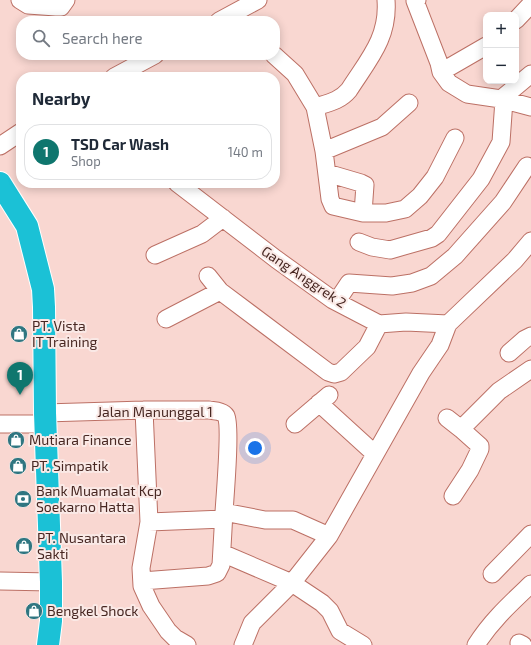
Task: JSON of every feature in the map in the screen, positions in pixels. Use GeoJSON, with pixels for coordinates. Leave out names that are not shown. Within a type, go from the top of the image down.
{"type":"FeatureCollection","features":[{"type":"Feature","properties":{"kind":"highway"},"geometry":{"type":"LineString","coordinates":[[0,183],[27,226],[43,289],[45,418],[51,582],[51,620],[48,645]]}},
{"type":"Feature","properties":{"kind":"street"},"geometry":{"type":"LineString","coordinates":[[20,0],[28,5],[56,7],[62,6],[66,0]]}},
{"type":"Feature","properties":{"kind":"street"},"geometry":{"type":"LineString","coordinates":[[242,16],[258,0]]}},
{"type":"Feature","properties":{"kind":"street"},"geometry":{"type":"LineString","coordinates":[[315,107],[336,101],[344,96],[349,90],[378,46],[384,25],[386,0]]}},
{"type":"Feature","properties":{"kind":"street"},"geometry":{"type":"LineString","coordinates":[[417,0],[415,1],[439,63],[441,72],[449,83],[467,94],[531,107]]}},
{"type":"Feature","properties":{"kind":"street"},"geometry":{"type":"LineString","coordinates":[[519,17],[531,4]]}},
{"type":"Feature","properties":{"kind":"street"},"geometry":{"type":"LineString","coordinates":[[441,72],[483,48]]}},
{"type":"Feature","properties":{"kind":"street"},"geometry":{"type":"LineString","coordinates":[[123,72],[146,60]]}},
{"type":"Feature","properties":{"kind":"street"},"geometry":{"type":"LineString","coordinates":[[280,60],[295,74],[315,107],[324,151],[330,199],[333,206],[363,213],[386,213],[405,209],[420,196],[435,177],[455,138]]}},
{"type":"Feature","properties":{"kind":"street"},"geometry":{"type":"LineString","coordinates":[[359,242],[372,247],[390,250],[432,238],[438,234],[481,179],[501,142],[502,100],[531,74]]}},
{"type":"Feature","properties":{"kind":"street"},"geometry":{"type":"LineString","coordinates":[[324,151],[382,127],[409,103]]}},
{"type":"Feature","properties":{"kind":"street"},"geometry":{"type":"LineString","coordinates":[[0,146],[16,135]]}},
{"type":"Feature","properties":{"kind":"street"},"geometry":{"type":"LineString","coordinates":[[337,302],[349,283],[392,286],[412,283],[431,276],[455,256],[503,202],[527,166]]}},
{"type":"Feature","properties":{"kind":"street"},"geometry":{"type":"LineString","coordinates":[[327,173],[364,184],[366,188],[363,213]]}},
{"type":"Feature","properties":{"kind":"street","name":"Gang Anggrek 2"},"geometry":{"type":"LineString","coordinates":[[184,188],[276,259],[337,302],[379,324]]}},
{"type":"Feature","properties":{"kind":"street"},"geometry":{"type":"LineString","coordinates":[[155,255],[202,234],[223,218]]}},
{"type":"Feature","properties":{"kind":"street"},"geometry":{"type":"LineString","coordinates":[[243,645],[252,624],[292,583],[329,536],[421,373],[440,345],[448,324],[515,260],[531,241]]}},
{"type":"Feature","properties":{"kind":"street"},"geometry":{"type":"LineString","coordinates":[[208,276],[220,291],[328,372],[334,374],[341,372],[367,347],[379,324],[406,322],[448,324]]}},
{"type":"Feature","properties":{"kind":"street"},"geometry":{"type":"LineString","coordinates":[[166,319],[220,291]]}},
{"type":"Feature","properties":{"kind":"street"},"geometry":{"type":"LineString","coordinates":[[509,353],[525,339],[531,336]]}},
{"type":"Feature","properties":{"kind":"street"},"geometry":{"type":"LineString","coordinates":[[461,429],[499,391],[531,369]]}},
{"type":"Feature","properties":{"kind":"street"},"geometry":{"type":"LineString","coordinates":[[296,424],[324,399],[375,454]]}},
{"type":"Feature","properties":{"kind":"street"},"geometry":{"type":"LineString","coordinates":[[144,410],[149,522],[142,562],[142,586],[145,597],[168,631],[175,638],[188,645]]}},
{"type":"Feature","properties":{"kind":"street","name":"Jalan Manunggal 1"},"geometry":{"type":"LineString","coordinates":[[0,424],[45,418],[144,410],[209,410],[220,412],[226,415],[228,436],[224,516]]}},
{"type":"Feature","properties":{"kind":"street"},"geometry":{"type":"LineString","coordinates":[[446,418],[478,444],[480,449],[470,470],[453,496]]}},
{"type":"Feature","properties":{"kind":"street"},"geometry":{"type":"LineString","coordinates":[[149,522],[224,516],[265,520],[293,520],[329,536]]}},
{"type":"Feature","properties":{"kind":"street"},"geometry":{"type":"LineString","coordinates":[[142,581],[208,576],[217,573],[221,565],[224,516]]}},
{"type":"Feature","properties":{"kind":"street"},"geometry":{"type":"LineString","coordinates":[[492,574],[531,534]]}},
{"type":"Feature","properties":{"kind":"street"},"geometry":{"type":"LineString","coordinates":[[222,553],[292,583],[322,603],[330,611],[340,631],[363,645]]}},
{"type":"Feature","properties":{"kind":"street"},"geometry":{"type":"LineString","coordinates":[[0,581],[51,582]]}},
{"type":"Feature","properties":{"kind":"street"},"geometry":{"type":"LineString","coordinates":[[476,645],[510,602],[529,591]]}},
{"type":"Feature","properties":{"kind":"place","name":"PT. Vista IT Training"},"geometry":{"type":"Point","coordinates":[19,334]}},
{"type":"Feature","properties":{"kind":"place","name":"TSD Car Wash"},"geometry":{"type":"Point","coordinates":[20,395]}},
{"type":"Feature","properties":{"kind":"place","name":"Mutiara Finance"},"geometry":{"type":"Point","coordinates":[16,440]}},
{"type":"Feature","properties":{"kind":"place","name":"PT. Simpatik"},"geometry":{"type":"Point","coordinates":[18,466]}},
{"type":"Feature","properties":{"kind":"place","name":"Bank Muamalat Kcp Soekarno Hatta"},"geometry":{"type":"Point","coordinates":[23,499]}},
{"type":"Feature","properties":{"kind":"place","name":"PT. Nusantara Sakti"},"geometry":{"type":"Point","coordinates":[24,546]}},
{"type":"Feature","properties":{"kind":"place","name":"Bengkel Shock"},"geometry":{"type":"Point","coordinates":[34,611]}}]}
